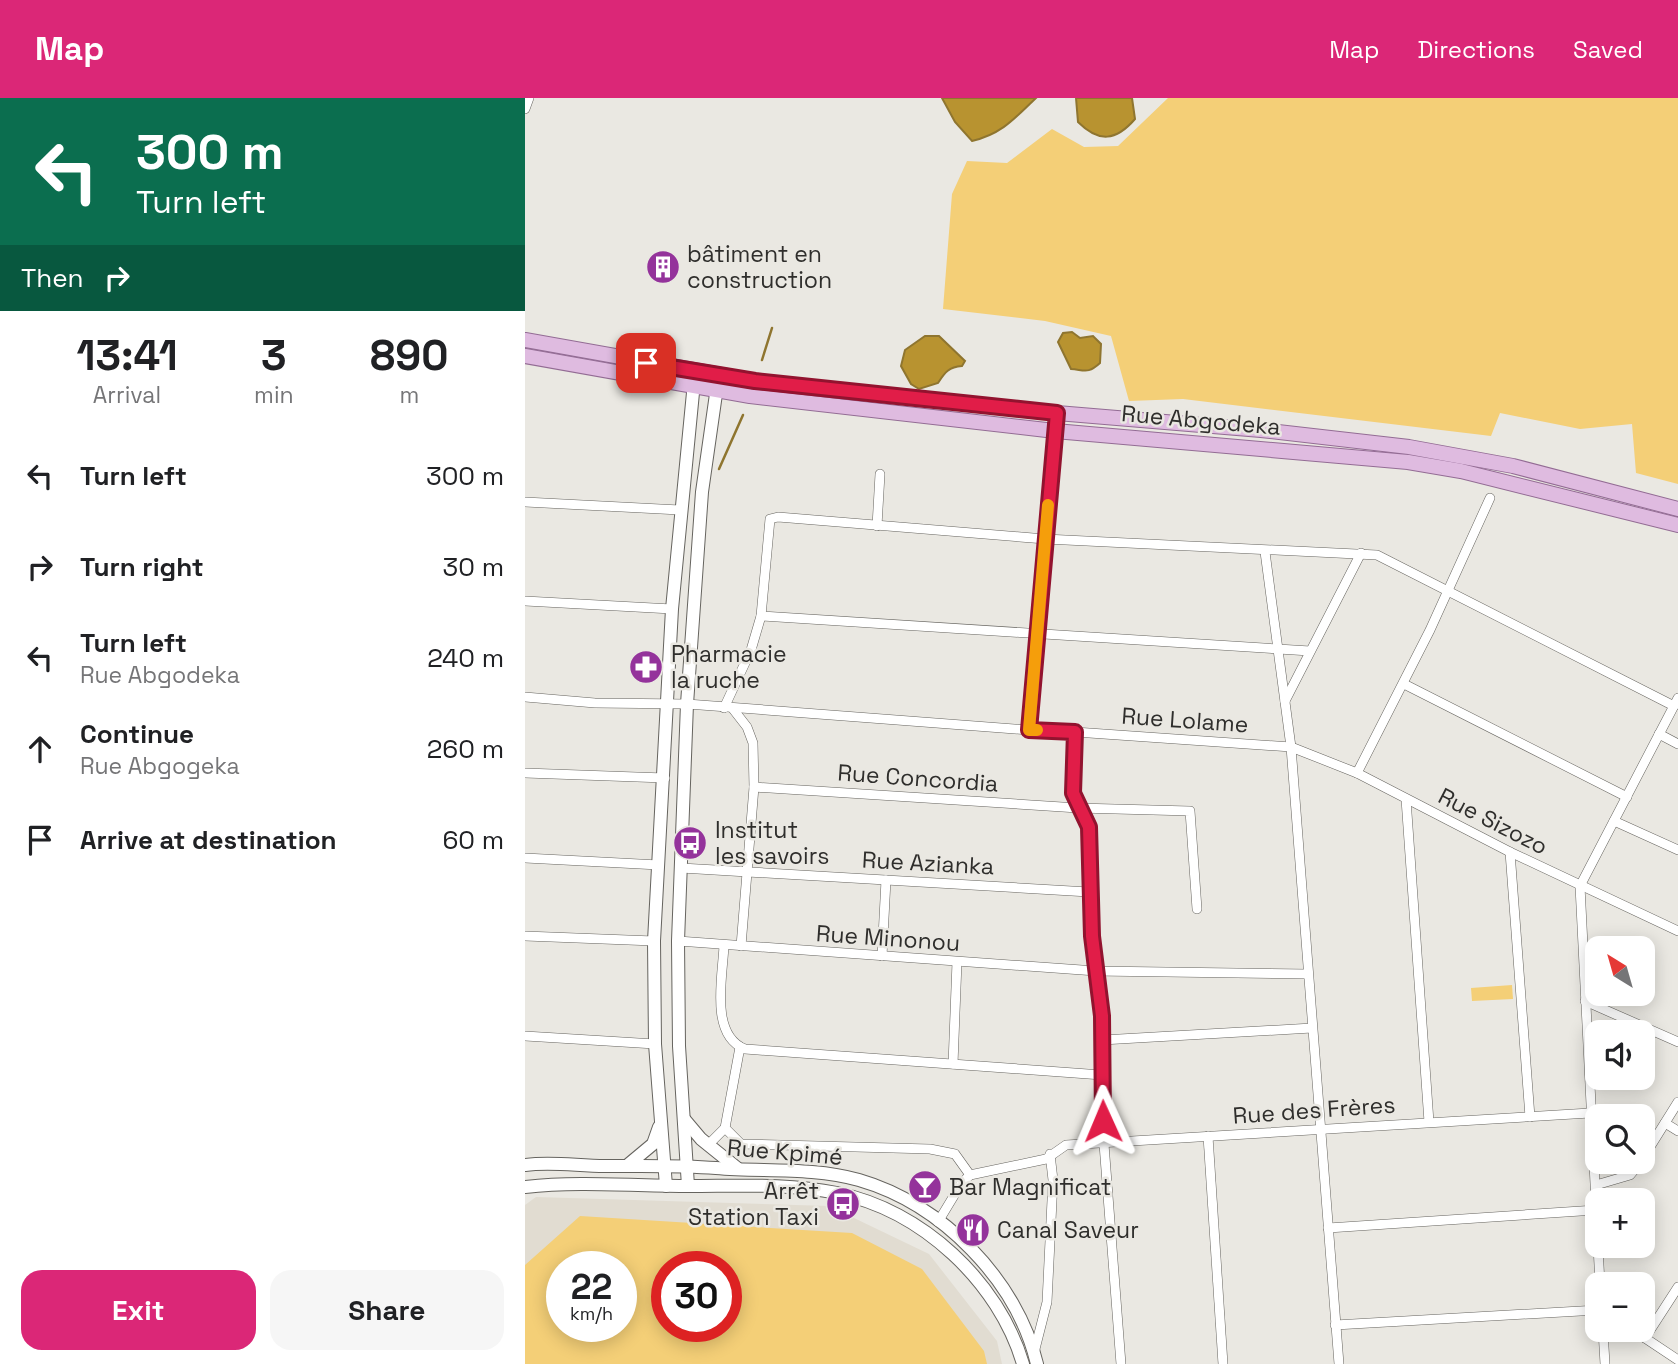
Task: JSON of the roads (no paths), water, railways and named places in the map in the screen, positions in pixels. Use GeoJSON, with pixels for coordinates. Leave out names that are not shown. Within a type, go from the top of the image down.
{"type":"FeatureCollection","features":[{"type":"Feature","properties":{"kind":"main road","name":"Rue Abgodeka"},"geometry":{"type":"LineString","coordinates":[[525,340],[719,375],[1057,413],[1261,429],[1448,453],[1513,466],[1678,509]]}},
{"type":"Feature","properties":{"kind":"main road","name":"Rue Abgodeka"},"geometry":{"type":"LineString","coordinates":[[525,356],[692,387],[1055,431],[1408,462],[1461,471],[1678,524]]}},
{"type":"Feature","properties":{"kind":"main road"},"geometry":{"type":"LineString","coordinates":[[666,1186],[655,1044],[654,941],[665,778],[672,609],[695,372]]}},
{"type":"Feature","properties":{"kind":"main road"},"geometry":{"type":"LineString","coordinates":[[688,1186],[679,1046],[678,941],[687,704],[701,505],[719,375]]}},
{"type":"Feature","properties":{"kind":"main road"},"geometry":{"type":"LineString","coordinates":[[685,1120],[708,1145],[737,1168]]}},
{"type":"Feature","properties":{"kind":"main road"},"geometry":{"type":"LineString","coordinates":[[629,1164],[653,1144],[661,1121]]}},
{"type":"Feature","properties":{"kind":"main road","name":"Rue Kpimé"},"geometry":{"type":"LineString","coordinates":[[525,1165],[687,1164],[826,1174],[859,1180],[884,1189],[938,1222],[967,1244],[1011,1303],[1035,1358]]}},
{"type":"Feature","properties":{"kind":"main road","name":"Rue Kpimé"},"geometry":{"type":"LineString","coordinates":[[525,1187],[688,1186],[811,1189],[861,1198],[891,1211],[929,1235],[971,1272],[1006,1319],[1023,1364]]}},
{"type":"Feature","properties":{"kind":"street"},"geometry":{"type":"LineString","coordinates":[[525,109],[529,98]]}},
{"type":"Feature","properties":{"kind":"street"},"geometry":{"type":"LineString","coordinates":[[1029,730],[1057,413]]}},
{"type":"Feature","properties":{"kind":"street"},"geometry":{"type":"LineString","coordinates":[[877,526],[880,474]]}},
{"type":"Feature","properties":{"kind":"street"},"geometry":{"type":"LineString","coordinates":[[1357,773],[1448,592],[1490,498]]}},
{"type":"Feature","properties":{"kind":"street"},"geometry":{"type":"LineString","coordinates":[[525,502],[680,510]]}},
{"type":"Feature","properties":{"kind":"street"},"geometry":{"type":"LineString","coordinates":[[741,946],[754,787],[751,734],[728,708],[751,650],[761,615],[770,519],[778,517],[1045,539],[1265,552],[1361,553],[1399,565],[1448,592],[1676,702],[1580,886],[1585,1001]]}},
{"type":"Feature","properties":{"kind":"street"},"geometry":{"type":"LineString","coordinates":[[1265,552],[1291,747],[1339,1364]]}},
{"type":"Feature","properties":{"kind":"street"},"geometry":{"type":"LineString","coordinates":[[1285,701],[1361,553]]}},
{"type":"Feature","properties":{"kind":"street"},"geometry":{"type":"LineString","coordinates":[[525,601],[672,609]]}},
{"type":"Feature","properties":{"kind":"street"},"geometry":{"type":"LineString","coordinates":[[761,615],[1310,651]]}},
{"type":"Feature","properties":{"kind":"street"},"geometry":{"type":"LineString","coordinates":[[1403,684],[1626,797]]}},
{"type":"Feature","properties":{"kind":"street","name":"Rue Lolame"},"geometry":{"type":"LineString","coordinates":[[525,697],[687,704],[1291,747]]}},
{"type":"Feature","properties":{"kind":"street"},"geometry":{"type":"LineString","coordinates":[[1075,732],[1073,793],[1089,827],[1089,892],[1103,1040],[1104,1144],[1121,1364]]}},
{"type":"Feature","properties":{"kind":"street"},"geometry":{"type":"LineString","coordinates":[[1659,734],[1678,744]]}},
{"type":"Feature","properties":{"kind":"street","name":"Rue Sizozo"},"geometry":{"type":"LineString","coordinates":[[1291,747],[1357,773],[1510,852],[1678,931]]}},
{"type":"Feature","properties":{"kind":"street"},"geometry":{"type":"LineString","coordinates":[[525,773],[665,778]]}},
{"type":"Feature","properties":{"kind":"street","name":"Rue Concordia"},"geometry":{"type":"LineString","coordinates":[[754,787],[1078,808],[1191,811],[1197,909]]}},
{"type":"Feature","properties":{"kind":"street"},"geometry":{"type":"LineString","coordinates":[[1406,799],[1429,1122]]}},
{"type":"Feature","properties":{"kind":"street"},"geometry":{"type":"LineString","coordinates":[[1614,821],[1678,850]]}},
{"type":"Feature","properties":{"kind":"street"},"geometry":{"type":"LineString","coordinates":[[1510,852],[1529,1117]]}},
{"type":"Feature","properties":{"kind":"street"},"geometry":{"type":"LineString","coordinates":[[525,858],[659,865]]}},
{"type":"Feature","properties":{"kind":"street","name":"Rue Azianka"},"geometry":{"type":"LineString","coordinates":[[681,868],[1089,892]]}},
{"type":"Feature","properties":{"kind":"street"},"geometry":{"type":"LineString","coordinates":[[882,956],[886,880]]}},
{"type":"Feature","properties":{"kind":"street"},"geometry":{"type":"LineString","coordinates":[[525,936],[654,941]]}},
{"type":"Feature","properties":{"kind":"street","name":"Rue Minonou"},"geometry":{"type":"LineString","coordinates":[[678,941],[1096,971],[1307,974]]}},
{"type":"Feature","properties":{"kind":"street"},"geometry":{"type":"LineString","coordinates":[[724,945],[722,1022],[728,1035],[740,1047],[1102,1075]]}},
{"type":"Feature","properties":{"kind":"street"},"geometry":{"type":"LineString","coordinates":[[953,1064],[957,962]]}},
{"type":"Feature","properties":{"kind":"street"},"geometry":{"type":"LineString","coordinates":[[1585,1006],[1590,1104]]}},
{"type":"Feature","properties":{"kind":"street"},"geometry":{"type":"LineString","coordinates":[[1596,1006],[1678,1042]]}},
{"type":"Feature","properties":{"kind":"street"},"geometry":{"type":"LineString","coordinates":[[1103,1040],[1312,1028]]}},
{"type":"Feature","properties":{"kind":"street"},"geometry":{"type":"LineString","coordinates":[[525,1036],[655,1044]]}},
{"type":"Feature","properties":{"kind":"street"},"geometry":{"type":"LineString","coordinates":[[708,1145],[725,1128],[740,1047]]}},
{"type":"Feature","properties":{"kind":"street"},"geometry":{"type":"LineString","coordinates":[[1655,1139],[1678,1102]]}},
{"type":"Feature","properties":{"kind":"street","name":"Rue des Frères"},"geometry":{"type":"LineString","coordinates":[[969,1175],[1048,1156],[1066,1145],[1585,1113]]}},
{"type":"Feature","properties":{"kind":"street"},"geometry":{"type":"LineString","coordinates":[[1665,1123],[1678,1131]]}},
{"type":"Feature","properties":{"kind":"street"},"geometry":{"type":"LineString","coordinates":[[725,1128],[741,1144],[930,1149],[955,1154],[969,1175],[938,1222]]}},
{"type":"Feature","properties":{"kind":"street"},"geometry":{"type":"LineString","coordinates":[[1207,1136],[1223,1364]]}},
{"type":"Feature","properties":{"kind":"street"},"geometry":{"type":"LineString","coordinates":[[1035,1358],[1047,1302],[1053,1180],[1048,1156]]}},
{"type":"Feature","properties":{"kind":"street"},"geometry":{"type":"LineString","coordinates":[[1595,1174],[1596,1185],[1631,1174]]}},
{"type":"Feature","properties":{"kind":"street"},"geometry":{"type":"LineString","coordinates":[[1328,1228],[1585,1211]]}},
{"type":"Feature","properties":{"kind":"street"},"geometry":{"type":"LineString","coordinates":[[1655,1323],[1678,1287]]}},
{"type":"Feature","properties":{"kind":"street"},"geometry":{"type":"LineString","coordinates":[[1335,1325],[1585,1311]]}},
{"type":"Feature","properties":{"kind":"street"},"geometry":{"type":"LineString","coordinates":[[1604,1342],[1605,1364]]}},
{"type":"Feature","properties":{"kind":"street"},"geometry":{"type":"LineString","coordinates":[[1651,1342],[1678,1360]]}},
{"type":"Feature","properties":{"kind":"waterway"},"geometry":{"type":"LineString","coordinates":[[762,360],[772,328]]}},
{"type":"Feature","properties":{"kind":"waterway"},"geometry":{"type":"LineString","coordinates":[[719,469],[743,415]]}},
{"type":"Feature","properties":{"kind":"place","name":"bâtiment en construction"},"geometry":{"type":"Point","coordinates":[663,267]}},
{"type":"Feature","properties":{"kind":"place","name":"Pharmacie la ruche"},"geometry":{"type":"Point","coordinates":[646,667]}},
{"type":"Feature","properties":{"kind":"place","name":"Institut les savoirs"},"geometry":{"type":"Point","coordinates":[690,843]}},
{"type":"Feature","properties":{"kind":"place","name":"Bar Magnificat"},"geometry":{"type":"Point","coordinates":[925,1187]}},
{"type":"Feature","properties":{"kind":"place","name":"Arrêt Station Taxi"},"geometry":{"type":"Point","coordinates":[843,1204]}},
{"type":"Feature","properties":{"kind":"place","name":"Canal Saveur"},"geometry":{"type":"Point","coordinates":[973,1230]}}]}
